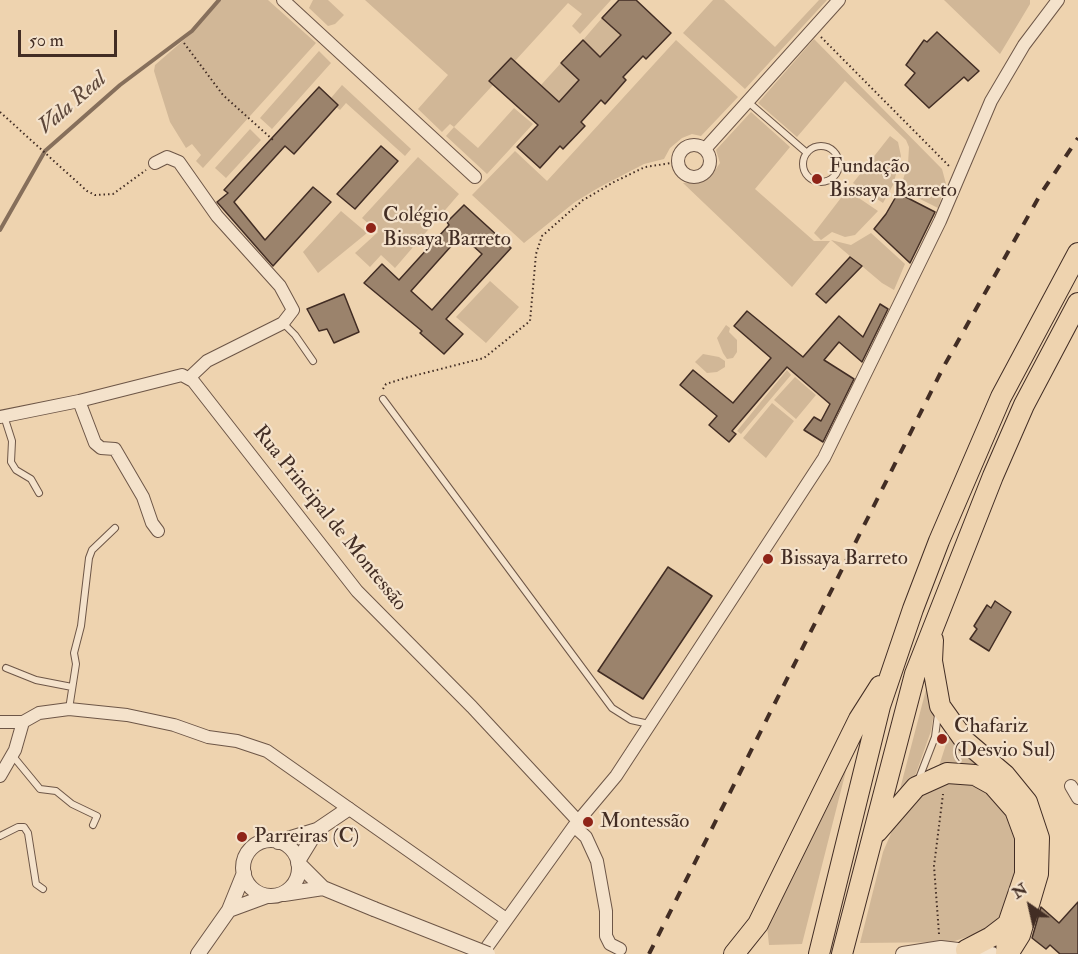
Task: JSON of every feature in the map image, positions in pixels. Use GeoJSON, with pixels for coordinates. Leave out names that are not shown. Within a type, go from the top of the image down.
{"type":"FeatureCollection","features":[{"type":"Feature","properties":{"kind":"highway"},"geometry":{"type":"LineString","coordinates":[[819,954],[880,706],[939,541],[1001,397],[1078,253]]}},
{"type":"Feature","properties":{"kind":"highway"},"geometry":{"type":"LineString","coordinates":[[842,954],[915,674],[965,542],[1024,405],[1078,303]]}},
{"type":"Feature","properties":{"kind":"highway"},"geometry":{"type":"LineString","coordinates":[[935,619],[932,661],[939,706],[965,741],[1005,775],[1027,802],[1039,838],[1038,874],[1018,938],[1007,954]]}},
{"type":"Feature","properties":{"kind":"highway"},"geometry":{"type":"LineString","coordinates":[[734,954],[758,924],[859,718],[893,666]]}},
{"type":"Feature","properties":{"kind":"highway"},"geometry":{"type":"LineString","coordinates":[[871,841],[895,809],[916,787],[946,773],[975,775],[993,785],[1015,810],[1025,837],[1025,874],[1018,938]]}},
{"type":"Feature","properties":{"kind":"highway"},"geometry":{"type":"LineString","coordinates":[[966,950],[992,937],[1018,938]]}},
{"type":"Feature","properties":{"kind":"street"},"geometry":{"type":"LineString","coordinates":[[283,0],[297,5],[475,177]]}},
{"type":"Feature","properties":{"kind":"street"},"geometry":{"type":"LineString","coordinates":[[705,149],[838,0]]}},
{"type":"Feature","properties":{"kind":"street"},"geometry":{"type":"LineString","coordinates":[[482,954],[576,824],[616,776],[824,458],[940,220],[991,101],[1024,45],[1055,1]]}},
{"type":"Feature","properties":{"kind":"street"},"geometry":{"type":"LineString","coordinates":[[695,144],[705,149],[710,163],[701,175],[686,175],[678,162],[684,147],[695,144]]}},
{"type":"Feature","properties":{"kind":"street"},"geometry":{"type":"LineString","coordinates":[[2,417],[79,401],[182,375],[189,378],[207,361],[283,323],[293,310],[280,286],[269,277],[218,216],[178,162],[167,157],[155,163]]}},
{"type":"Feature","properties":{"kind":"street","name":"Rua Principal de Montessão"},"geometry":{"type":"LineString","coordinates":[[189,378],[269,475],[357,591],[472,707],[586,837],[597,861],[606,911],[606,936],[610,944],[620,949]]}},
{"type":"Feature","properties":{"kind":"street"},"geometry":{"type":"LineString","coordinates":[[79,401],[95,443],[101,448],[115,449],[143,497],[158,531]]}},
{"type":"Feature","properties":{"kind":"street"},"geometry":{"type":"LineString","coordinates":[[0,722],[22,722],[39,713],[69,709],[127,715],[174,725],[208,737],[237,741],[267,751],[506,920]]}},
{"type":"Feature","properties":{"kind":"street"},"geometry":{"type":"LineString","coordinates":[[0,776],[12,755],[22,722]]}},
{"type":"Feature","properties":{"kind":"street"},"geometry":{"type":"LineString","coordinates":[[1071,786],[1078,798]]}},
{"type":"Feature","properties":{"kind":"street"},"geometry":{"type":"LineString","coordinates":[[267,896],[251,888],[244,873],[243,865],[250,851],[263,842],[278,842],[317,830],[348,809]]}},
{"type":"Feature","properties":{"kind":"street"},"geometry":{"type":"LineString","coordinates":[[282,894],[296,881],[298,862],[317,830]]}},
{"type":"Feature","properties":{"kind":"street"},"geometry":{"type":"LineString","coordinates":[[278,842],[290,849],[298,862],[323,888],[488,954]]}},
{"type":"Feature","properties":{"kind":"street"},"geometry":{"type":"LineString","coordinates":[[198,954],[229,910],[244,873]]}},
{"type":"Feature","properties":{"kind":"street"},"geometry":{"type":"LineString","coordinates":[[229,910],[267,896],[323,888]]}},
{"type":"Feature","properties":{"kind":"street"},"geometry":{"type":"LineString","coordinates":[[903,954],[941,948],[992,954]]}},
{"type":"Feature","properties":{"kind":"lane"},"geometry":{"type":"LineString","coordinates":[[747,101],[807,153]]}},
{"type":"Feature","properties":{"kind":"lane"},"geometry":{"type":"LineString","coordinates":[[821,146],[835,152],[840,161],[836,176],[822,183],[808,177],[803,162],[807,153],[821,146]]}},
{"type":"Feature","properties":{"kind":"lane"},"geometry":{"type":"LineString","coordinates":[[283,323],[295,335],[313,361]]}},
{"type":"Feature","properties":{"kind":"lane"},"geometry":{"type":"LineString","coordinates":[[383,399],[612,708],[631,720],[650,724]]}},
{"type":"Feature","properties":{"kind":"lane"},"geometry":{"type":"LineString","coordinates":[[2,417],[12,441],[11,462],[16,470],[31,479],[39,493]]}},
{"type":"Feature","properties":{"kind":"lane"},"geometry":{"type":"LineString","coordinates":[[69,709],[74,653],[81,626],[89,558],[92,550],[115,528]]}},
{"type":"Feature","properties":{"kind":"lane"},"geometry":{"type":"LineString","coordinates":[[6,668],[36,680],[72,687]]}},
{"type":"Feature","properties":{"kind":"lane"},"geometry":{"type":"LineString","coordinates":[[916,787],[935,737],[939,706]]}},
{"type":"Feature","properties":{"kind":"lane"},"geometry":{"type":"LineString","coordinates":[[12,755],[40,789],[56,791],[72,804],[97,816],[93,825]]}},
{"type":"Feature","properties":{"kind":"lane"},"geometry":{"type":"LineString","coordinates":[[0,836],[18,827],[24,827],[28,833],[36,884],[43,889]]}},
{"type":"Feature","properties":{"kind":"path"},"geometry":{"type":"LineString","coordinates":[[812,29],[958,175]]}},
{"type":"Feature","properties":{"kind":"path"},"geometry":{"type":"LineString","coordinates":[[184,43],[223,94],[273,140]]}},
{"type":"Feature","properties":{"kind":"path"},"geometry":{"type":"LineString","coordinates":[[0,112],[87,190],[105,196],[123,188],[155,163]]}},
{"type":"Feature","properties":{"kind":"path"},"geometry":{"type":"LineString","coordinates":[[383,399],[386,391],[382,388],[386,384],[484,357],[530,321],[534,265],[542,236],[583,200],[614,182],[645,167],[678,162]]}},
{"type":"Feature","properties":{"kind":"path"},"geometry":{"type":"LineString","coordinates":[[941,948],[934,866],[946,773]]}},
{"type":"Feature","properties":{"kind":"shaded area"},"geometry":{"type":"Polygon","coordinates":[[[221,0],[268,0],[316,43],[203,168],[196,161],[201,155],[192,144],[186,148],[170,122],[154,71],[155,65],[193,32],[221,0]]]}},
{"type":"Feature","properties":{"kind":"shaded area"},"geometry":{"type":"Polygon","coordinates":[[[313,0],[328,0],[344,15],[335,24],[328,26],[309,8],[313,0]]]}},
{"type":"Feature","properties":{"kind":"shaded area"},"geometry":{"type":"Polygon","coordinates":[[[365,0],[611,0],[580,34],[572,26],[582,14],[568,3],[515,61],[511,58],[489,81],[493,85],[454,127],[450,124],[442,132],[418,109],[448,75],[365,0]]]}},
{"type":"Feature","properties":{"kind":"shaded area"},"geometry":{"type":"Polygon","coordinates":[[[713,0],[724,0],[775,47],[819,0],[827,0],[745,89],[683,33],[713,0]]]}},
{"type":"Feature","properties":{"kind":"shaded area"},"geometry":{"type":"Polygon","coordinates":[[[944,0],[1030,0],[1030,4],[1000,54],[944,0]]]}},
{"type":"Feature","properties":{"kind":"shaded area"},"geometry":{"type":"Polygon","coordinates":[[[602,18],[621,35],[600,57],[583,40],[602,18]]]}},
{"type":"Feature","properties":{"kind":"shaded area"},"geometry":{"type":"Polygon","coordinates":[[[814,39],[942,169],[946,184],[938,208],[900,189],[908,164],[909,147],[906,140],[845,81],[797,137],[758,103],[814,39]]]}},
{"type":"Feature","properties":{"kind":"shaded area"},"geometry":{"type":"Polygon","coordinates":[[[676,40],[738,97],[701,136],[692,134],[682,138],[670,148],[664,159],[644,164],[598,188],[575,202],[524,243],[472,195],[515,151],[547,181],[676,40]]]}},
{"type":"Feature","properties":{"kind":"shaded area"},"geometry":{"type":"Polygon","coordinates":[[[319,51],[331,63],[272,129],[260,118],[319,51]]]}},
{"type":"Feature","properties":{"kind":"shaded area"},"geometry":{"type":"Polygon","coordinates":[[[561,63],[579,80],[559,102],[541,85],[561,63]]]}},
{"type":"Feature","properties":{"kind":"shaded area"},"geometry":{"type":"Polygon","coordinates":[[[342,85],[411,149],[405,156],[346,103],[340,110],[336,107],[338,105],[331,98],[342,85]]]}},
{"type":"Feature","properties":{"kind":"shaded area"},"geometry":{"type":"Polygon","coordinates":[[[514,108],[533,124],[487,174],[446,136],[454,127],[478,148],[514,108]]]}},
{"type":"Feature","properties":{"kind":"shaded area"},"geometry":{"type":"Polygon","coordinates":[[[751,112],[790,147],[755,189],[814,241],[830,241],[792,287],[683,183],[702,182],[712,175],[720,163],[716,150],[751,112]]]}},
{"type":"Feature","properties":{"kind":"shaded area"},"geometry":{"type":"Polygon","coordinates":[[[250,129],[261,140],[226,178],[215,168],[250,129]]]}},
{"type":"Feature","properties":{"kind":"shaded area"},"geometry":{"type":"Polygon","coordinates":[[[890,136],[898,142],[901,156],[893,185],[883,203],[853,183],[890,136]]]}},
{"type":"Feature","properties":{"kind":"shaded area"},"geometry":{"type":"Polygon","coordinates":[[[418,157],[459,194],[395,268],[381,255],[370,267],[355,253],[378,232],[362,218],[418,157]]]}},
{"type":"Feature","properties":{"kind":"shaded area"},"geometry":{"type":"Polygon","coordinates":[[[847,190],[878,211],[855,235],[845,237],[832,232],[821,240],[814,233],[847,190]]]}},
{"type":"Feature","properties":{"kind":"shaded area"},"geometry":{"type":"Polygon","coordinates":[[[341,211],[367,233],[318,273],[303,252],[341,211]]]}},
{"type":"Feature","properties":{"kind":"shaded area"},"geometry":{"type":"Polygon","coordinates":[[[871,233],[905,264],[894,290],[882,283],[831,240],[851,245],[871,233]]]}},
{"type":"Feature","properties":{"kind":"shaded area"},"geometry":{"type":"Polygon","coordinates":[[[490,281],[519,307],[486,343],[456,317],[490,281]]]}},
{"type":"Feature","properties":{"kind":"shaded area"},"geometry":{"type":"Polygon","coordinates":[[[726,325],[737,340],[737,352],[733,358],[727,359],[717,338],[726,325]]]}},
{"type":"Feature","properties":{"kind":"shaded area"},"geometry":{"type":"Polygon","coordinates":[[[703,354],[719,357],[725,361],[725,367],[717,372],[707,373],[695,362],[703,354]]]}},
{"type":"Feature","properties":{"kind":"shaded area"},"geometry":{"type":"Polygon","coordinates":[[[787,370],[791,375],[741,434],[737,431],[787,370]]]}},
{"type":"Feature","properties":{"kind":"shaded area"},"geometry":{"type":"Polygon","coordinates":[[[795,377],[816,395],[796,419],[774,400],[795,377]]]}},
{"type":"Feature","properties":{"kind":"shaded area"},"geometry":{"type":"Polygon","coordinates":[[[772,403],[794,421],[766,458],[743,438],[772,403]]]}},
{"type":"Feature","properties":{"kind":"shaded area"},"geometry":{"type":"Polygon","coordinates":[[[928,682],[934,711],[931,731],[915,776],[900,789],[928,682]]]}},
{"type":"Feature","properties":{"kind":"shaded area"},"geometry":{"type":"Polygon","coordinates":[[[949,735],[979,764],[978,765],[939,766],[949,735]]]}},
{"type":"Feature","properties":{"kind":"shaded area"},"geometry":{"type":"Polygon","coordinates":[[[851,751],[802,944],[769,945],[767,926],[851,751]]]}},
{"type":"Feature","properties":{"kind":"shaded area"},"geometry":{"type":"Polygon","coordinates":[[[950,782],[983,786],[1011,817],[1021,861],[1001,916],[984,931],[952,942],[860,943],[883,852],[901,810],[913,798],[950,782]]]}},
{"type":"Feature","properties":{"kind":"building"},"geometry":{"type":"Polygon","coordinates":[[[619,0],[636,0],[671,33],[646,59],[643,56],[623,77],[626,80],[605,104],[601,100],[581,122],[585,126],[563,149],[560,146],[540,168],[517,147],[538,125],[489,81],[511,58],[559,102],[579,80],[561,63],[583,40],[600,57],[621,35],[602,18],[619,0]]]}},
{"type":"Feature","properties":{"kind":"building"},"geometry":{"type":"Polygon","coordinates":[[[937,32],[979,71],[968,81],[964,77],[929,108],[905,85],[915,73],[906,65],[924,40],[927,42],[937,32]]]}},
{"type":"Feature","properties":{"kind":"building"},"geometry":{"type":"Polygon","coordinates":[[[319,87],[338,105],[294,154],[285,146],[234,202],[265,240],[313,187],[331,202],[273,266],[217,202],[228,193],[224,190],[319,87]]]}},
{"type":"Feature","properties":{"kind":"building"},"geometry":{"type":"Polygon","coordinates":[[[381,146],[398,161],[355,209],[337,194],[381,146]]]}},
{"type":"Feature","properties":{"kind":"building"},"geometry":{"type":"Polygon","coordinates":[[[898,193],[935,212],[910,263],[874,229],[898,193]]]}},
{"type":"Feature","properties":{"kind":"building"},"geometry":{"type":"Polygon","coordinates":[[[464,205],[511,248],[446,319],[463,334],[444,354],[420,333],[422,331],[364,283],[382,264],[399,280],[449,225],[447,222],[464,205]],[[461,235],[411,291],[432,310],[482,254],[461,235]]]}},
{"type":"Feature","properties":{"kind":"building"},"geometry":{"type":"Polygon","coordinates":[[[850,257],[862,266],[826,303],[816,294],[850,257]]]}},
{"type":"Feature","properties":{"kind":"building"},"geometry":{"type":"Polygon","coordinates":[[[344,294],[359,332],[334,343],[327,329],[319,331],[307,309],[344,294]]]}},
{"type":"Feature","properties":{"kind":"building"},"geometry":{"type":"Polygon","coordinates":[[[880,304],[888,309],[862,362],[839,342],[824,360],[854,379],[823,442],[804,430],[814,417],[821,421],[830,404],[787,367],[732,431],[736,434],[729,442],[709,425],[717,416],[680,385],[693,370],[733,403],[771,358],[734,326],[747,311],[803,357],[839,316],[863,337],[880,304]]]}},
{"type":"Feature","properties":{"kind":"building"},"geometry":{"type":"Polygon","coordinates":[[[668,567],[712,596],[643,699],[598,671],[668,567]]]}},
{"type":"Feature","properties":{"kind":"building"},"geometry":{"type":"Polygon","coordinates":[[[995,601],[1011,612],[989,651],[970,639],[977,629],[974,626],[987,605],[991,608],[995,601]]]}},
{"type":"Feature","properties":{"kind":"building"},"geometry":{"type":"Polygon","coordinates":[[[1078,902],[1078,954],[1060,954],[1050,945],[1046,949],[1032,938],[1041,907],[1059,923],[1078,902]]]}},
{"type":"Feature","properties":{"kind":"waterway","name":"Vala Real"},"geometry":{"type":"LineString","coordinates":[[0,230],[45,151],[120,85],[192,31],[219,0]]}},
{"type":"Feature","properties":{"kind":"railway"},"geometry":{"type":"LineString","coordinates":[[649,954],[944,366],[1040,195],[1078,138]]}},
{"type":"Feature","properties":{"kind":"place","name":"Fundação Bissaya Barreto"},"geometry":{"type":"Point","coordinates":[817,179]}},
{"type":"Feature","properties":{"kind":"place","name":"Colégio Bissaya Barreto"},"geometry":{"type":"Point","coordinates":[371,228]}},
{"type":"Feature","properties":{"kind":"place","name":"Bissaya Barreto"},"geometry":{"type":"Point","coordinates":[768,559]}},
{"type":"Feature","properties":{"kind":"place","name":"Chafariz (Desvio Sul)"},"geometry":{"type":"Point","coordinates":[942,739]}},
{"type":"Feature","properties":{"kind":"place","name":"Montessão"},"geometry":{"type":"Point","coordinates":[588,822]}},
{"type":"Feature","properties":{"kind":"place","name":"Parreiras (C)"},"geometry":{"type":"Point","coordinates":[242,837]}}]}
